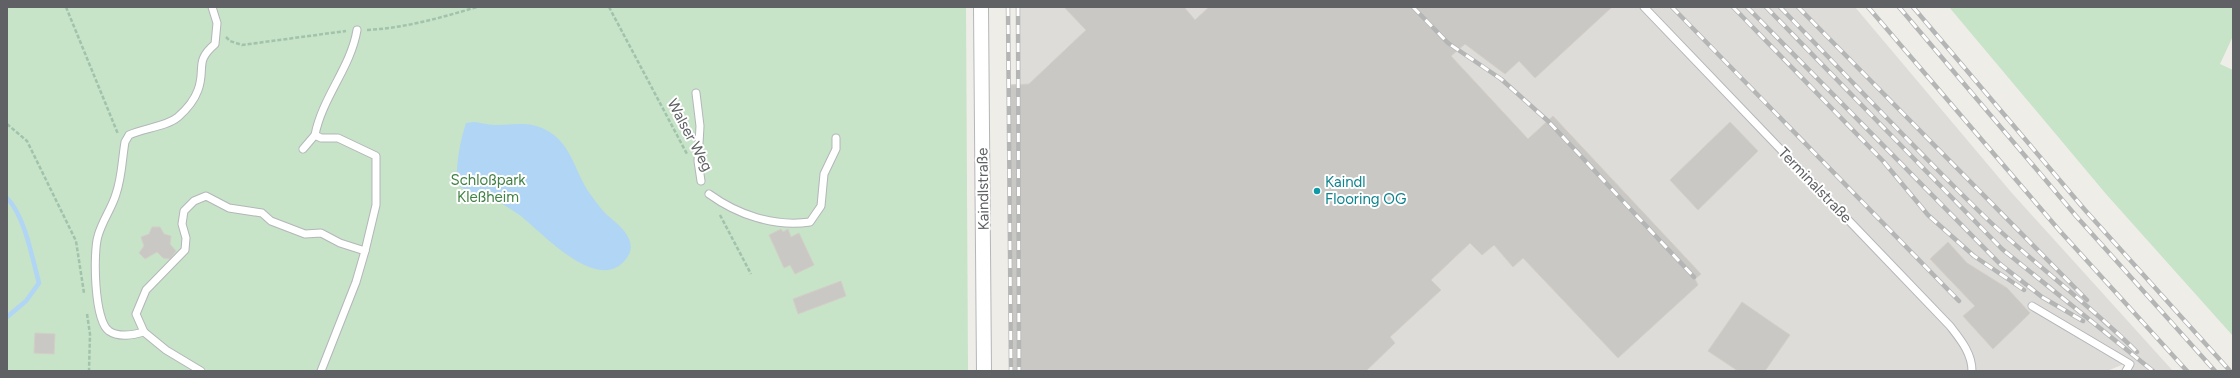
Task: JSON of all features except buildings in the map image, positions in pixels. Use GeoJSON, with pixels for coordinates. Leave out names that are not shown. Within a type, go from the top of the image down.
{"type":"FeatureCollection","features":[{"type":"Feature","properties":{"kind":"street","name":"Kaindlstraße"},"geometry":{"type":"LineString","coordinates":[[981,7],[984,371]]}},
{"type":"Feature","properties":{"kind":"lane"},"geometry":{"type":"LineString","coordinates":[[144,332],[121,335],[108,331],[104,325],[97,293],[94,262],[98,235],[116,194],[123,152],[129,135],[176,118],[190,105],[198,91],[201,62],[206,52],[216,44],[217,23],[212,7]]}},
{"type":"Feature","properties":{"kind":"lane","name":"Terminalstraße"},"geometry":{"type":"LineString","coordinates":[[1644,7],[1950,326],[1962,341],[1972,362],[1972,371]]}},
{"type":"Feature","properties":{"kind":"lane"},"geometry":{"type":"LineString","coordinates":[[303,149],[315,135],[318,120],[341,70],[352,52],[357,30]]}},
{"type":"Feature","properties":{"kind":"lane"},"geometry":{"type":"LineString","coordinates":[[696,93],[700,126],[698,161],[701,181]]}},
{"type":"Feature","properties":{"kind":"lane"},"geometry":{"type":"LineString","coordinates":[[315,135],[321,138],[338,138],[376,156],[376,205],[365,251],[353,289],[321,371]]}},
{"type":"Feature","properties":{"kind":"lane"},"geometry":{"type":"LineString","coordinates":[[709,194],[734,211],[753,217],[793,225],[810,222],[821,206],[824,174],[836,149],[836,138]]}},
{"type":"Feature","properties":{"kind":"lane"},"geometry":{"type":"LineString","coordinates":[[201,371],[166,350],[144,332],[136,314],[146,290],[185,250],[186,238],[182,224],[184,211],[194,201],[206,196],[229,208],[262,213],[271,222],[305,234],[321,233],[340,243],[365,251]]}},
{"type":"Feature","properties":{"kind":"lane"},"geometry":{"type":"LineString","coordinates":[[2032,306],[2130,364],[2126,371]]}},
{"type":"Feature","properties":{"kind":"path"},"geometry":{"type":"LineString","coordinates":[[66,7],[116,128],[123,152]]}},
{"type":"Feature","properties":{"kind":"path","name":"Walser Weg"},"geometry":{"type":"LineString","coordinates":[[609,7],[690,160]]}},
{"type":"Feature","properties":{"kind":"path"},"geometry":{"type":"LineString","coordinates":[[7,124],[27,141],[76,241],[84,295]]}},
{"type":"Feature","properties":{"kind":"path","name":"Walser Weg"},"geometry":{"type":"LineString","coordinates":[[709,194],[752,274]]}},
{"type":"Feature","properties":{"kind":"path"},"geometry":{"type":"LineString","coordinates":[[87,310],[90,334],[90,371]]}},
{"type":"Feature","properties":{"kind":"shaded area"},"geometry":{"type":"Polygon","coordinates":[[[1017,7],[1855,7],[2011,192],[2173,371],[2131,371],[2124,364],[2107,371],[1015,371],[1017,7]]]}},
{"type":"Feature","properties":{"kind":"green space","name":"Schloßpark Kleßheim"},"geometry":{"type":"Polygon","coordinates":[[[7,7],[966,7],[968,371],[7,371],[7,7]]]}},
{"type":"Feature","properties":{"kind":"green space"},"geometry":{"type":"Polygon","coordinates":[[[1949,7],[2233,7],[2233,36],[2220,64],[2233,70],[2233,336],[2106,194],[1949,7]]]}},
{"type":"Feature","properties":{"kind":"water"},"geometry":{"type":"Polygon","coordinates":[[[475,122],[493,125],[528,124],[540,127],[554,135],[567,149],[588,191],[604,212],[627,235],[631,247],[626,259],[615,268],[601,270],[587,266],[572,258],[557,247],[511,209],[499,202],[474,193],[457,184],[460,145],[466,123],[475,122]]]}},
{"type":"Feature","properties":{"kind":"waterway"},"geometry":{"type":"LineString","coordinates":[[7,198],[19,215],[31,250],[39,283],[26,301],[7,317]]}},
{"type":"Feature","properties":{"kind":"railway"},"geometry":{"type":"LineString","coordinates":[[1008,7],[1011,371]]}},
{"type":"Feature","properties":{"kind":"railway"},"geometry":{"type":"LineString","coordinates":[[1018,7],[1019,371]]}},
{"type":"Feature","properties":{"kind":"railway"},"geometry":{"type":"LineString","coordinates":[[1413,7],[1448,43],[1501,79],[1548,121],[1694,277]]}},
{"type":"Feature","properties":{"kind":"railway"},"geometry":{"type":"LineString","coordinates":[[1672,7],[1959,301]]}},
{"type":"Feature","properties":{"kind":"railway"},"geometry":{"type":"LineString","coordinates":[[1733,7],[1883,161],[1928,215],[1974,256],[2024,290]]}},
{"type":"Feature","properties":{"kind":"railway"},"geometry":{"type":"LineString","coordinates":[[1747,7],[2000,264],[2042,297],[2083,321]]}},
{"type":"Feature","properties":{"kind":"railway"},"geometry":{"type":"LineString","coordinates":[[1766,7],[2002,249],[2153,371]]}},
{"type":"Feature","properties":{"kind":"railway"},"geometry":{"type":"LineString","coordinates":[[1780,7],[1907,139],[1985,217],[2100,317],[2137,352]]}},
{"type":"Feature","properties":{"kind":"railway"},"geometry":{"type":"LineString","coordinates":[[1798,7],[2087,300]]}},
{"type":"Feature","properties":{"kind":"railway"},"geometry":{"type":"LineString","coordinates":[[1868,7],[2059,230],[2187,371]]}},
{"type":"Feature","properties":{"kind":"railway"},"geometry":{"type":"LineString","coordinates":[[1899,7],[2076,216],[2215,371]]}},
{"type":"Feature","properties":{"kind":"railway"},"geometry":{"type":"LineString","coordinates":[[1913,7],[2085,210],[2230,371]]}},
{"type":"Feature","properties":{"kind":"place","name":"Kaindl Flooring OG"},"geometry":{"type":"Point","coordinates":[1317,191]}}]}
